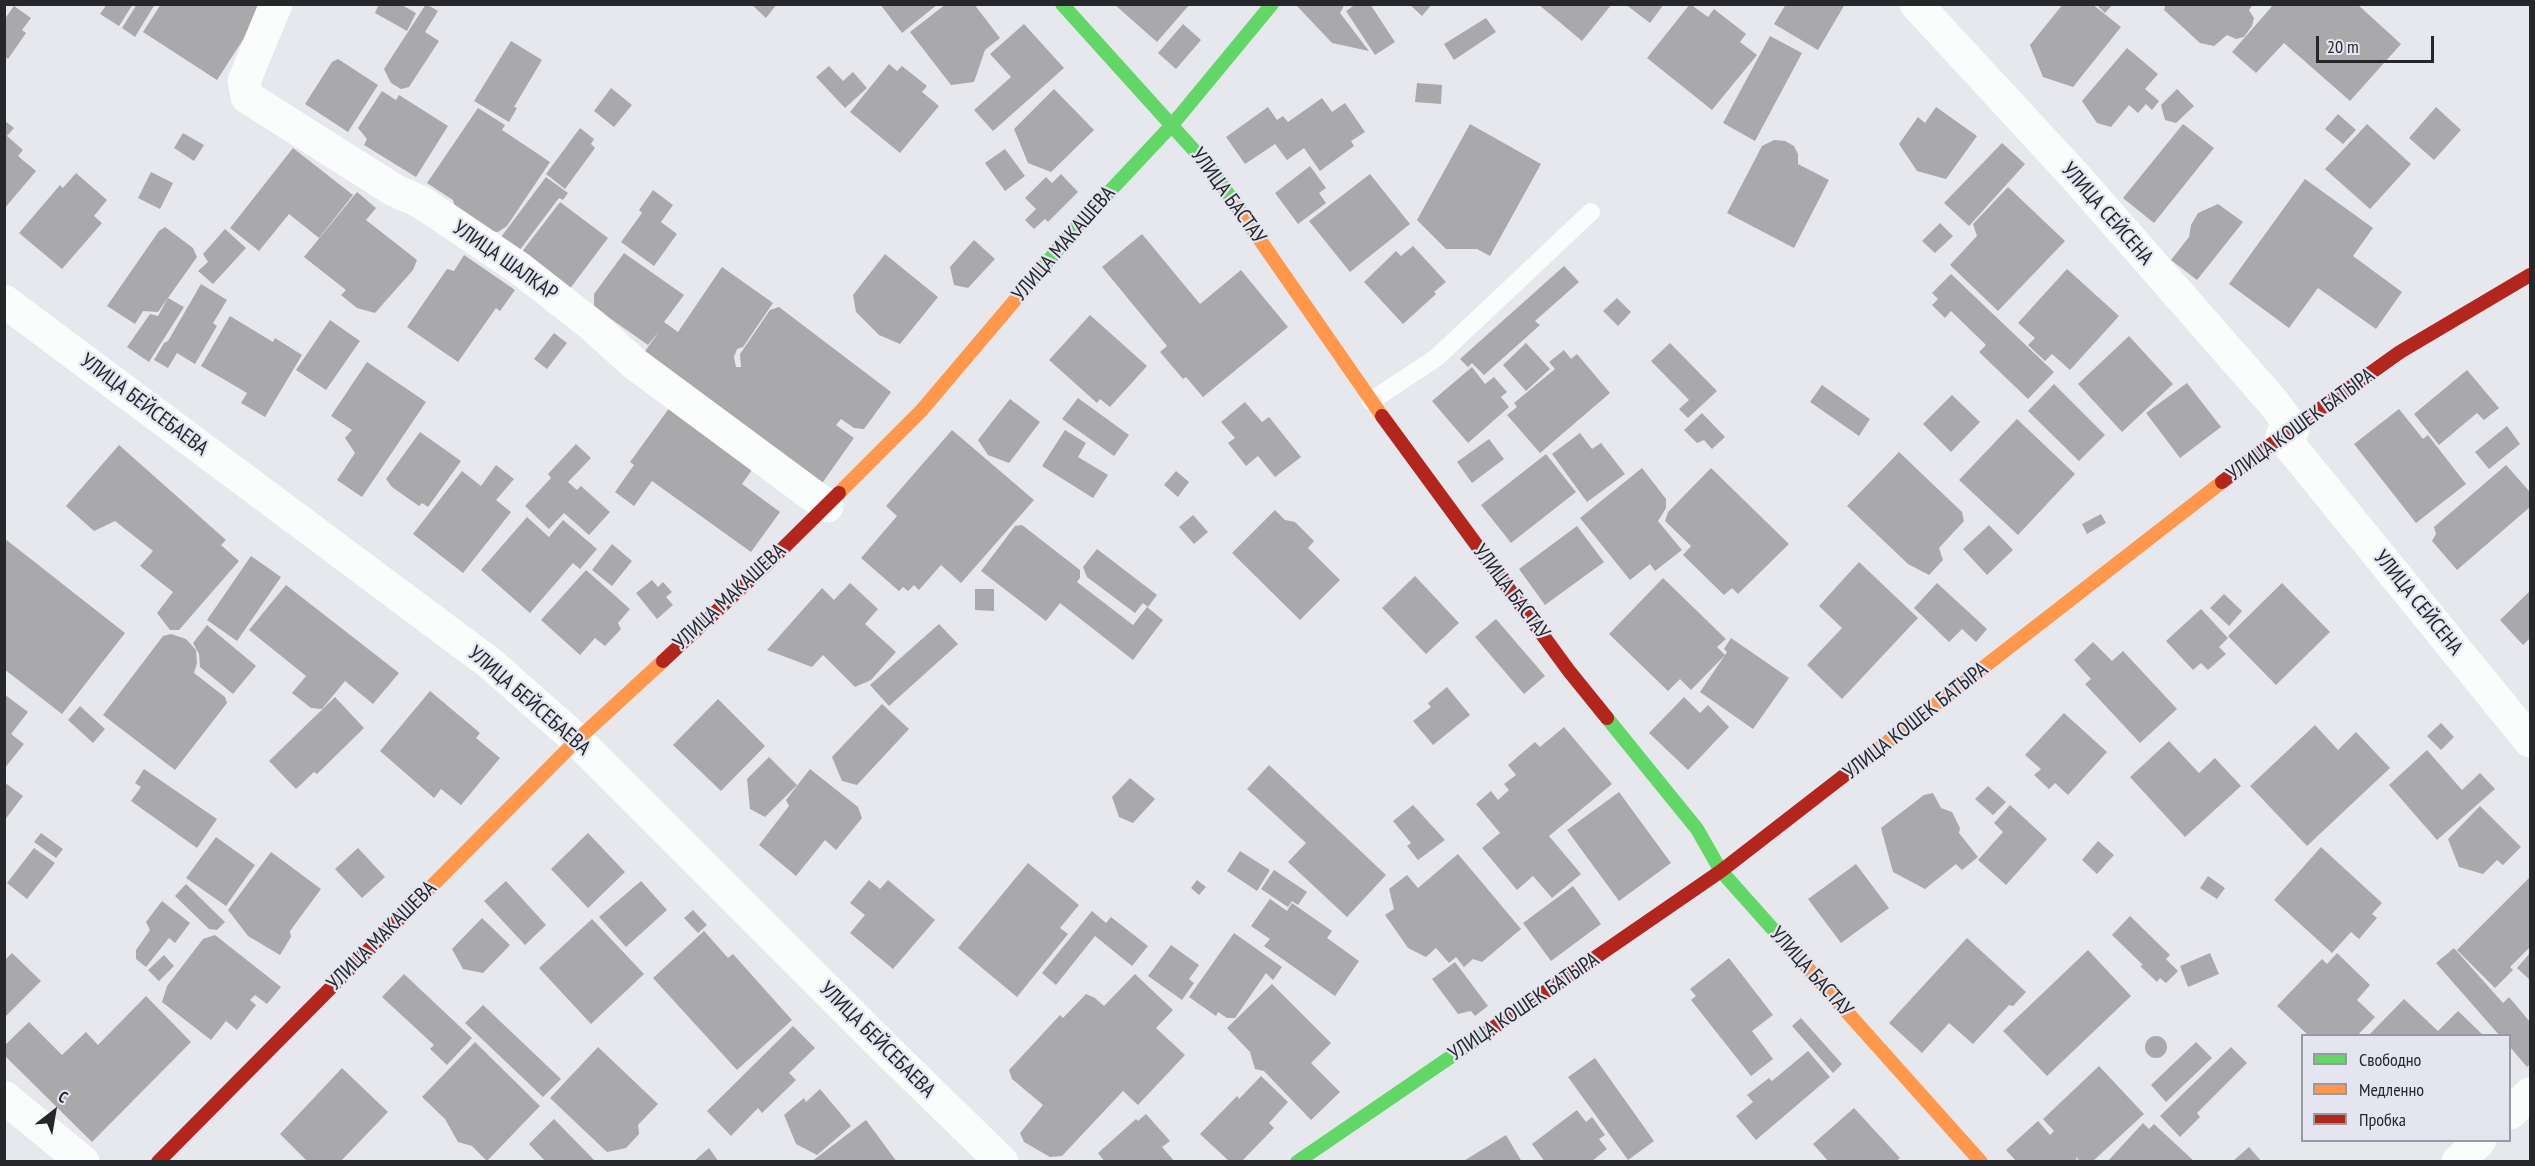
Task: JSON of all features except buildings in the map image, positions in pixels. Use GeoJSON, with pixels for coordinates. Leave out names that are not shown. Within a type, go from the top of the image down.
{"type":"FeatureCollection","features":[{"type":"Feature","properties":{"kind":"street","name":"УЛИЦА ШАЛКАР"},"geometry":{"type":"LineString","coordinates":[[276,4],[244,81],[247,97],[394,190],[421,202],[519,268],[592,325],[635,364],[827,506]]}},
{"type":"Feature","properties":{"kind":"street","name":"УЛИЦА БАСТАУ"},"geometry":{"type":"LineString","coordinates":[[1062,4],[1211,169],[1408,454],[1569,670],[1697,829],[1721,871],[1981,1161]]}},
{"type":"Feature","properties":{"kind":"street","name":"УЛИЦА МАКАШЕВА"},"geometry":{"type":"LineString","coordinates":[[158,1161],[577,740],[827,506],[921,411],[1080,222],[1172,125],[1272,4]]}},
{"type":"Feature","properties":{"kind":"street","name":"УЛИЦА СЕЙСЕНА"},"geometry":{"type":"LineString","coordinates":[[1916,4],[2074,175],[2272,402],[2287,433],[2530,741]]}},
{"type":"Feature","properties":{"kind":"street","name":"УЛИЦА КОШЕК БАТЫРА"},"geometry":{"type":"LineString","coordinates":[[1297,1161],[1721,871],[2287,433],[2400,352],[2530,274]]}},
{"type":"Feature","properties":{"kind":"street","name":"УЛИЦА БЕЙСЕБАЕВА"},"geometry":{"type":"LineString","coordinates":[[4,301],[491,664],[577,740],[888,1051],[1002,1161]]}},
{"type":"Feature","properties":{"kind":"street"},"geometry":{"type":"LineString","coordinates":[[2511,1112],[2530,1094]]}},
{"type":"Feature","properties":{"kind":"street"},"geometry":{"type":"LineString","coordinates":[[4,1097],[83,1161]]}},
{"type":"Feature","properties":{"kind":"street"},"geometry":{"type":"LineString","coordinates":[[2458,1161],[2478,1142]]}},
{"type":"Feature","properties":{"kind":"lane"},"geometry":{"type":"LineString","coordinates":[[1371,401],[1436,358],[1591,212]]}},
{"type":"Feature","properties":{"kind":"traffic: fast"},"geometry":{"type":"LineString","coordinates":[[1062,4],[1211,169],[1233,201]]}},
{"type":"Feature","properties":{"kind":"traffic: fast"},"geometry":{"type":"LineString","coordinates":[[1038,273],[1080,223],[1172,125],[1272,4]]}},
{"type":"Feature","properties":{"kind":"traffic: fast"},"geometry":{"type":"LineString","coordinates":[[1607,718],[1697,829],[1721,871],[1779,936]]}},
{"type":"Feature","properties":{"kind":"traffic: fast"},"geometry":{"type":"LineString","coordinates":[[1297,1162],[1490,1030]]}},
{"type":"Feature","properties":{"kind":"traffic: slow"},"geometry":{"type":"LineString","coordinates":[[1233,201],[1382,416]]}},
{"type":"Feature","properties":{"kind":"traffic: slow"},"geometry":{"type":"LineString","coordinates":[[839,493],[921,411],[1038,273]]}},
{"type":"Feature","properties":{"kind":"traffic: slow"},"geometry":{"type":"LineString","coordinates":[[1850,771],[2222,482]]}},
{"type":"Feature","properties":{"kind":"traffic: slow"},"geometry":{"type":"LineString","coordinates":[[404,914],[577,740],[663,661]]}},
{"type":"Feature","properties":{"kind":"traffic: slow"},"geometry":{"type":"LineString","coordinates":[[1779,936],[1981,1162]]}},
{"type":"Feature","properties":{"kind":"traffic: jam"},"geometry":{"type":"LineString","coordinates":[[2222,482],[2400,352],[2530,275]]}},
{"type":"Feature","properties":{"kind":"traffic: jam"},"geometry":{"type":"LineString","coordinates":[[1382,416],[1569,671],[1607,718]]}},
{"type":"Feature","properties":{"kind":"traffic: jam"},"geometry":{"type":"LineString","coordinates":[[663,661],[839,493]]}},
{"type":"Feature","properties":{"kind":"traffic: jam"},"geometry":{"type":"LineString","coordinates":[[1490,1030],[1721,871],[1850,771]]}},
{"type":"Feature","properties":{"kind":"traffic: jam"},"geometry":{"type":"LineString","coordinates":[[158,1162],[404,914]]}}]}
